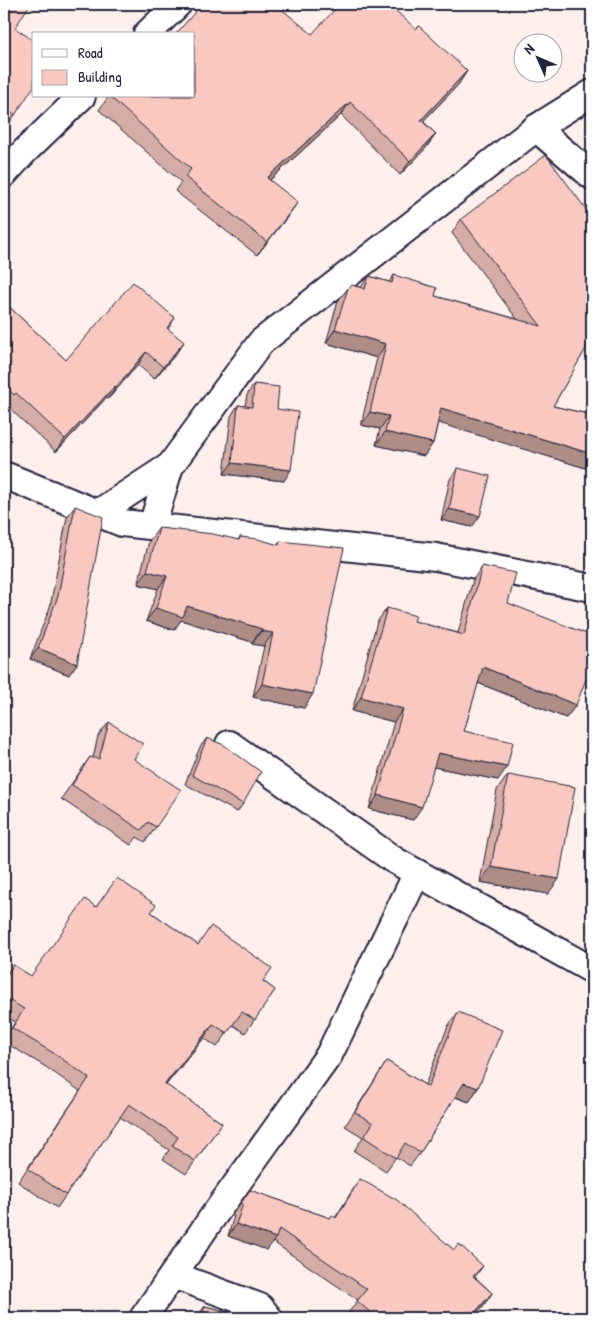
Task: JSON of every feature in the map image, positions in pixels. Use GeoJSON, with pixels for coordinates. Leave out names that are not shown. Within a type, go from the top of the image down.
{"type":"FeatureCollection","features":[{"type":"Feature","properties":{"kind":"street"},"geometry":{"type":"LineString","coordinates":[[149,32],[178,4]]}},
{"type":"Feature","properties":{"kind":"street"},"geometry":{"type":"LineString","coordinates":[[152,526],[170,466],[261,342],[536,128],[592,93]]}},
{"type":"Feature","properties":{"kind":"street"},"geometry":{"type":"LineString","coordinates":[[4,174],[80,98]]}},
{"type":"Feature","properties":{"kind":"street"},"geometry":{"type":"LineString","coordinates":[[536,128],[592,176]]}},
{"type":"Feature","properties":{"kind":"street"},"geometry":{"type":"LineString","coordinates":[[98,513],[170,466]]}},
{"type":"Feature","properties":{"kind":"street"},"geometry":{"type":"LineString","coordinates":[[4,475],[122,523],[436,557],[592,588]]}},
{"type":"Feature","properties":{"kind":"street"},"geometry":{"type":"LineString","coordinates":[[229,744],[394,860],[592,970]]}},
{"type":"Feature","properties":{"kind":"street"},"geometry":{"type":"LineString","coordinates":[[143,1318],[212,1218],[330,1055],[417,873]]}},
{"type":"Feature","properties":{"kind":"street"},"geometry":{"type":"LineString","coordinates":[[173,1275],[260,1307],[269,1318]]}},
{"type":"Feature","properties":{"kind":"building"},"geometry":{"type":"Polygon","coordinates":[[[4,4],[30,4],[15,28],[32,40],[32,89],[15,115],[4,108],[4,4]]]}},
{"type":"Feature","properties":{"kind":"building"},"geometry":{"type":"Polygon","coordinates":[[[202,4],[275,4],[312,34],[340,4],[388,4],[416,29],[419,26],[467,71],[421,120],[436,134],[410,161],[350,102],[267,178],[298,202],[267,242],[185,177],[191,169],[111,98],[195,98],[195,32],[178,32],[202,4]]]}},
{"type":"Feature","properties":{"kind":"building"},"geometry":{"type":"Polygon","coordinates":[[[546,155],[588,212],[592,209],[592,338],[553,406],[592,415],[592,454],[441,408],[433,443],[385,432],[389,416],[370,412],[386,344],[335,329],[348,288],[352,285],[365,289],[369,276],[392,283],[394,275],[437,288],[435,296],[541,326],[461,219],[546,155]]]}},
{"type":"Feature","properties":{"kind":"building"},"geometry":{"type":"Polygon","coordinates":[[[133,282],[175,318],[167,328],[184,342],[163,367],[146,352],[116,387],[65,439],[16,393],[14,395],[4,385],[4,302],[66,360],[133,282]]]}},
{"type":"Feature","properties":{"kind":"building"},"geometry":{"type":"Polygon","coordinates":[[[254,384],[279,387],[277,409],[298,412],[291,470],[232,463],[238,405],[252,407],[254,384]]]}},
{"type":"Feature","properties":{"kind":"building"},"geometry":{"type":"Polygon","coordinates":[[[458,468],[490,476],[480,516],[449,509],[458,468]]]}},
{"type":"Feature","properties":{"kind":"building"},"geometry":{"type":"Polygon","coordinates":[[[75,506],[103,517],[77,664],[38,648],[58,596],[75,506]]]}},
{"type":"Feature","properties":{"kind":"building"},"geometry":{"type":"Polygon","coordinates":[[[159,528],[213,534],[239,540],[240,537],[258,539],[279,545],[280,541],[344,548],[313,694],[262,684],[273,633],[261,631],[262,629],[187,606],[183,617],[156,608],[167,576],[147,571],[159,528]]]}},
{"type":"Feature","properties":{"kind":"building"},"geometry":{"type":"Polygon","coordinates":[[[482,566],[516,573],[508,603],[592,636],[592,664],[576,705],[483,667],[464,731],[513,742],[507,767],[438,753],[422,807],[378,795],[403,709],[361,697],[387,608],[416,616],[414,621],[464,635],[482,566]]]}},
{"type":"Feature","properties":{"kind":"building"},"geometry":{"type":"Polygon","coordinates":[[[109,722],[143,744],[134,759],[181,790],[156,827],[148,822],[141,830],[72,785],[90,757],[99,759],[109,722]]]}},
{"type":"Feature","properties":{"kind":"building"},"geometry":{"type":"Polygon","coordinates":[[[207,738],[224,745],[261,772],[243,804],[192,775],[207,738]]]}},
{"type":"Feature","properties":{"kind":"building"},"geometry":{"type":"Polygon","coordinates":[[[508,775],[575,787],[559,879],[491,867],[508,775]]]}},
{"type":"Feature","properties":{"kind":"building"},"geometry":{"type":"Polygon","coordinates":[[[117,878],[156,905],[151,912],[198,945],[211,926],[272,968],[263,981],[275,990],[255,1020],[242,1012],[227,1033],[213,1024],[165,1084],[222,1123],[195,1161],[172,1146],[178,1137],[129,1104],[66,1195],[28,1169],[89,1078],[55,1054],[12,1028],[24,1009],[4,997],[4,979],[13,965],[31,976],[85,899],[96,907],[117,878]]]}},
{"type":"Feature","properties":{"kind":"building"},"geometry":{"type":"Polygon","coordinates":[[[458,1012],[502,1030],[478,1088],[464,1083],[420,1153],[405,1143],[396,1158],[364,1137],[373,1123],[355,1112],[387,1061],[428,1087],[458,1012]]]}},
{"type":"Feature","properties":{"kind":"building"},"geometry":{"type":"Polygon","coordinates":[[[360,1179],[397,1200],[454,1250],[459,1244],[483,1266],[473,1276],[492,1293],[470,1318],[377,1318],[357,1301],[367,1289],[279,1229],[276,1238],[236,1224],[243,1204],[241,1203],[250,1190],[330,1218],[332,1215],[336,1218],[360,1179]]]}},
{"type":"Feature","properties":{"kind":"building"},"geometry":{"type":"Polygon","coordinates":[[[205,1306],[252,1318],[201,1318],[205,1306]]]}},
{"type":"Feature","properties":{"kind":"building"},"geometry":{"type":"Polygon","coordinates":[[[167,1315],[182,1318],[166,1318],[167,1315]]]}}]}
